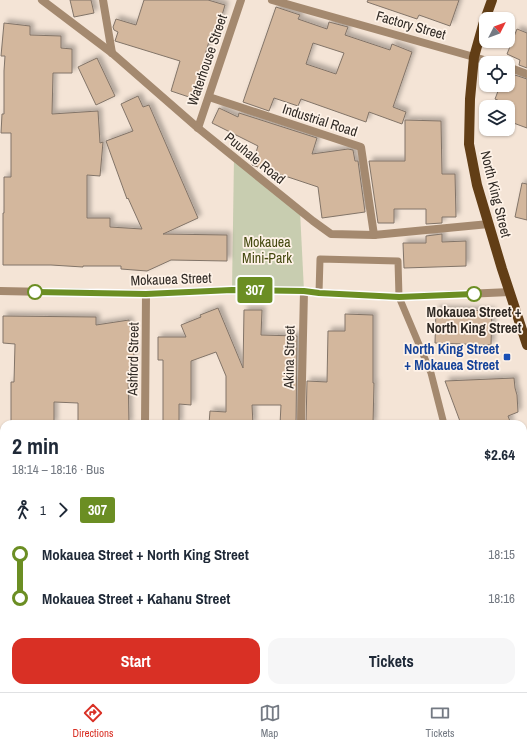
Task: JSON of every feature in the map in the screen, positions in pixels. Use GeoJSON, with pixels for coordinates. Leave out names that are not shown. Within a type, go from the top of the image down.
{"type":"FeatureCollection","features":[{"type":"Feature","properties":{"kind":"main road","name":"North King Street"},"geometry":{"type":"LineString","coordinates":[[492,0],[482,25],[474,56],[470,100],[469,144],[477,185],[527,345]]}},
{"type":"Feature","properties":{"kind":"street","name":"Puuhale Road"},"geometry":{"type":"LineString","coordinates":[[42,0],[112,53],[198,128],[331,234],[374,235],[489,224]]}},
{"type":"Feature","properties":{"kind":"street"},"geometry":{"type":"LineString","coordinates":[[103,0],[112,53]]}},
{"type":"Feature","properties":{"kind":"street","name":"Waterhouse Street"},"geometry":{"type":"LineString","coordinates":[[198,128],[241,0]]}},
{"type":"Feature","properties":{"kind":"street","name":"Factory Street"},"geometry":{"type":"LineString","coordinates":[[272,0],[479,58]]}},
{"type":"Feature","properties":{"kind":"street"},"geometry":{"type":"LineString","coordinates":[[515,70],[527,74]]}},
{"type":"Feature","properties":{"kind":"street","name":"Industrial Road"},"geometry":{"type":"LineString","coordinates":[[208,97],[361,147],[374,235]]}},
{"type":"Feature","properties":{"kind":"street","name":"Mokauea Street"},"geometry":{"type":"LineString","coordinates":[[0,291],[146,294],[232,290],[304,291],[399,297],[510,292]]}},
{"type":"Feature","properties":{"kind":"street","name":"Akina Street"},"geometry":{"type":"LineString","coordinates":[[301,420],[304,291]]}},
{"type":"Feature","properties":{"kind":"street","name":"Ashford Street"},"geometry":{"type":"LineString","coordinates":[[145,420],[146,294]]}},
{"type":"Feature","properties":{"kind":"lane"},"geometry":{"type":"LineString","coordinates":[[319,293],[320,259],[398,261],[399,297],[431,372],[443,420]]}},
{"type":"Feature","properties":{"kind":"green space","name":"Mokauea Mini-Park"},"geometry":{"type":"Polygon","coordinates":[[[234,157],[300,211],[304,291],[232,290],[234,157]]]}},
{"type":"Feature","properties":{"kind":"building"},"geometry":{"type":"Polygon","coordinates":[[[70,0],[91,0],[94,13],[74,17],[70,0]]]}},
{"type":"Feature","properties":{"kind":"building"},"geometry":{"type":"Polygon","coordinates":[[[144,0],[208,0],[225,5],[216,36],[211,35],[192,98],[171,91],[180,61],[115,41],[118,32],[114,30],[113,27],[116,19],[136,25],[144,0]]]}},
{"type":"Feature","properties":{"kind":"building"},"geometry":{"type":"Polygon","coordinates":[[[368,0],[459,0],[450,26],[419,15],[417,19],[367,2],[368,0]]]}},
{"type":"Feature","properties":{"kind":"building"},"geometry":{"type":"Polygon","coordinates":[[[276,7],[300,15],[298,19],[327,29],[329,22],[348,27],[345,35],[390,50],[392,44],[412,52],[393,107],[406,112],[402,124],[369,112],[366,122],[301,99],[298,106],[274,98],[269,111],[243,102],[276,7]],[[313,43],[306,64],[336,74],[344,53],[313,43]]]}},
{"type":"Feature","properties":{"kind":"building"},"geometry":{"type":"Polygon","coordinates":[[[4,23],[30,26],[30,35],[61,36],[61,48],[72,49],[72,73],[53,73],[52,114],[98,111],[100,143],[103,142],[100,176],[87,175],[87,218],[110,218],[110,227],[142,229],[128,198],[127,199],[106,141],[133,131],[121,104],[138,96],[143,107],[149,105],[198,218],[163,234],[227,235],[227,261],[171,260],[147,271],[121,269],[121,266],[83,267],[3,265],[4,177],[11,177],[11,133],[1,133],[2,114],[4,114],[5,56],[1,56],[4,23]]]}},
{"type":"Feature","properties":{"kind":"building"},"geometry":{"type":"Polygon","coordinates":[[[517,29],[527,33],[527,68],[519,65],[520,60],[515,58],[515,56],[507,54],[509,48],[515,48],[515,34],[517,29]]]}},
{"type":"Feature","properties":{"kind":"building"},"geometry":{"type":"Polygon","coordinates":[[[97,58],[115,96],[96,105],[78,67],[97,58]]]}},
{"type":"Feature","properties":{"kind":"building"},"geometry":{"type":"Polygon","coordinates":[[[515,75],[527,79],[527,128],[515,124],[515,100],[495,99],[498,92],[515,92],[515,75]]]}},
{"type":"Feature","properties":{"kind":"building"},"geometry":{"type":"Polygon","coordinates":[[[219,108],[238,117],[239,113],[317,138],[312,154],[348,149],[353,150],[355,161],[358,161],[365,212],[322,218],[318,187],[252,165],[258,146],[212,123],[219,108]]]}},
{"type":"Feature","properties":{"kind":"building"},"geometry":{"type":"Polygon","coordinates":[[[405,120],[441,121],[442,174],[455,174],[456,217],[442,217],[442,223],[426,224],[426,209],[394,209],[394,223],[378,223],[369,161],[405,161],[405,120]]]}},
{"type":"Feature","properties":{"kind":"building"},"geometry":{"type":"Polygon","coordinates":[[[522,183],[527,184],[527,220],[515,217],[522,183]]]}},
{"type":"Feature","properties":{"kind":"building"},"geometry":{"type":"Polygon","coordinates":[[[442,234],[442,242],[466,241],[466,266],[404,268],[403,243],[426,243],[426,236],[442,234]]]}},
{"type":"Feature","properties":{"kind":"building"},"geometry":{"type":"Polygon","coordinates":[[[218,308],[243,368],[244,310],[262,310],[261,335],[297,336],[296,420],[280,420],[281,405],[252,405],[253,420],[209,420],[210,411],[226,412],[226,376],[216,352],[191,361],[191,405],[179,404],[179,420],[163,420],[163,360],[158,360],[158,337],[186,337],[181,325],[201,317],[200,315],[218,308]]]}},
{"type":"Feature","properties":{"kind":"building"},"geometry":{"type":"Polygon","coordinates":[[[436,309],[492,311],[491,345],[435,343],[436,309]]]}},
{"type":"Feature","properties":{"kind":"building"},"geometry":{"type":"Polygon","coordinates":[[[345,314],[373,315],[373,420],[306,420],[307,381],[327,382],[328,331],[345,331],[345,314]]]}},
{"type":"Feature","properties":{"kind":"building"},"geometry":{"type":"Polygon","coordinates":[[[3,316],[96,317],[96,325],[129,320],[134,356],[132,357],[133,370],[128,371],[129,420],[78,420],[78,403],[54,402],[54,420],[11,420],[11,382],[14,382],[15,344],[3,343],[3,316]]]}},
{"type":"Feature","properties":{"kind":"building"},"geometry":{"type":"Polygon","coordinates":[[[514,378],[518,412],[508,416],[510,420],[460,420],[445,381],[514,378]]]}},
{"type":"Feature","properties":{"kind":"bus line","name":"307"},"geometry":{"type":"LineString","coordinates":[[35,292],[146,294],[232,290],[304,291],[399,297],[474,294]]}},
{"type":"Feature","properties":{"kind":"place","name":"Mokauea Street + North King Street"},"geometry":{"type":"Point","coordinates":[474,294]}},
{"type":"Feature","properties":{"kind":"place","name":"North King Street + Mokauea Street"},"geometry":{"type":"Point","coordinates":[507,357]}}]}
